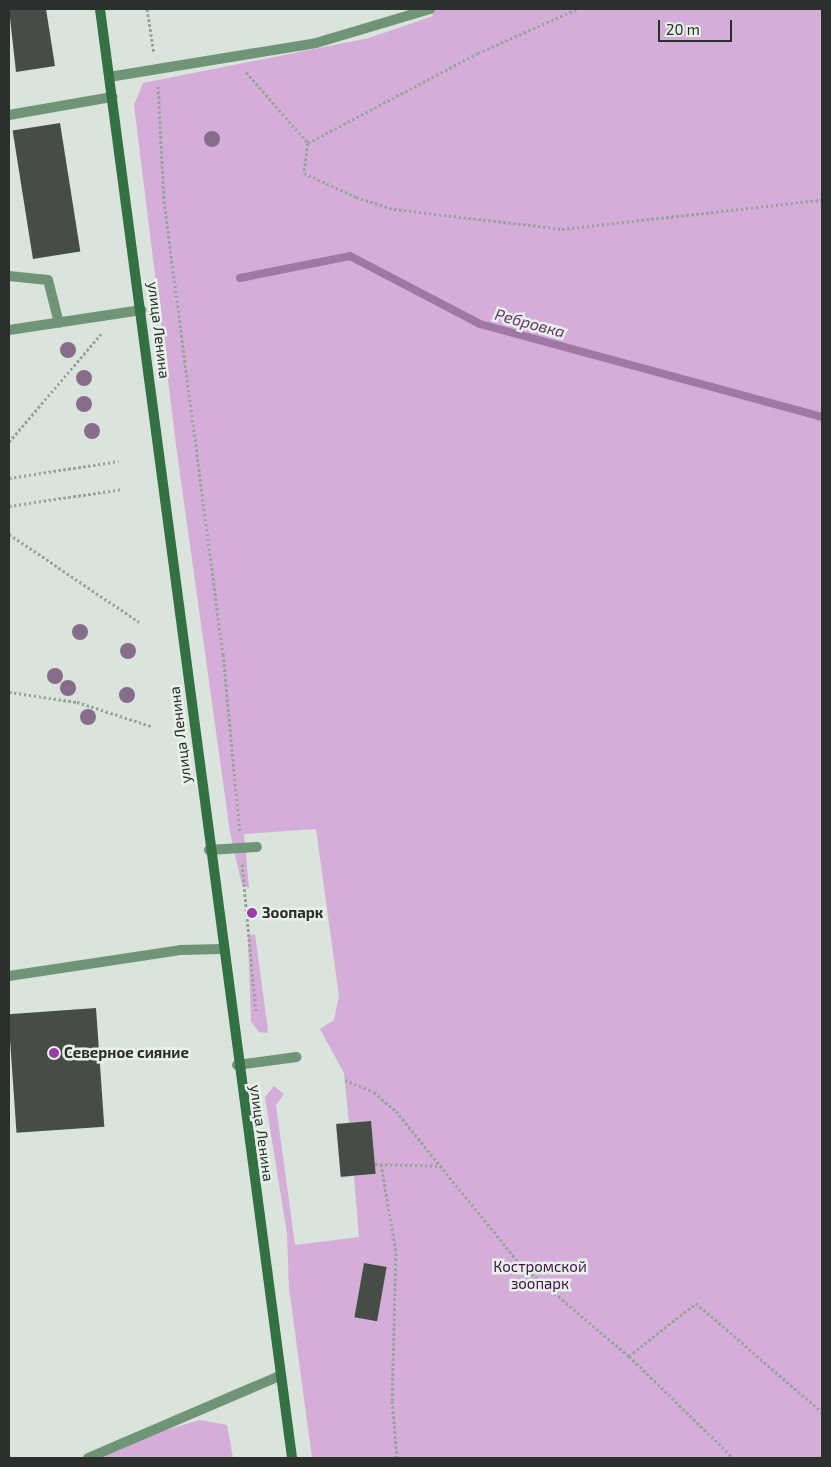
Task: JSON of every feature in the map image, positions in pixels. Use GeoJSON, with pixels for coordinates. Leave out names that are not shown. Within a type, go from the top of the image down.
{"type":"FeatureCollection","features":[{"type":"Feature","properties":{"kind":"main road","name":"улица Ленина"},"geometry":{"type":"LineString","coordinates":[[100,9],[141,310],[237,1065],[279,1376],[292,1458]]}},
{"type":"Feature","properties":{"kind":"street"},"geometry":{"type":"LineString","coordinates":[[109,77],[156,69],[235,60],[316,43],[430,9]]}},
{"type":"Feature","properties":{"kind":"street"},"geometry":{"type":"LineString","coordinates":[[9,115],[112,97]]}},
{"type":"Feature","properties":{"kind":"street"},"geometry":{"type":"LineString","coordinates":[[9,276],[48,280],[60,322]]}},
{"type":"Feature","properties":{"kind":"street"},"geometry":{"type":"LineString","coordinates":[[9,330],[141,310]]}},
{"type":"Feature","properties":{"kind":"street"},"geometry":{"type":"LineString","coordinates":[[209,850],[257,847]]}},
{"type":"Feature","properties":{"kind":"street"},"geometry":{"type":"LineString","coordinates":[[9,976],[180,950],[222,949]]}},
{"type":"Feature","properties":{"kind":"street"},"geometry":{"type":"LineString","coordinates":[[237,1065],[296,1057]]}},
{"type":"Feature","properties":{"kind":"street"},"geometry":{"type":"LineString","coordinates":[[88,1458],[279,1376]]}},
{"type":"Feature","properties":{"kind":"path"},"geometry":{"type":"LineString","coordinates":[[147,9],[156,69],[166,219],[222,654],[256,1012]]}},
{"type":"Feature","properties":{"kind":"path"},"geometry":{"type":"LineString","coordinates":[[308,143],[478,53],[576,9]]}},
{"type":"Feature","properties":{"kind":"path"},"geometry":{"type":"LineString","coordinates":[[235,60],[308,143],[304,172],[356,197],[394,209],[562,229],[822,200]]}},
{"type":"Feature","properties":{"kind":"path"},"geometry":{"type":"LineString","coordinates":[[9,442],[102,331]]}},
{"type":"Feature","properties":{"kind":"path"},"geometry":{"type":"LineString","coordinates":[[9,478],[119,462]]}},
{"type":"Feature","properties":{"kind":"path"},"geometry":{"type":"LineString","coordinates":[[9,506],[123,489]]}},
{"type":"Feature","properties":{"kind":"path"},"geometry":{"type":"LineString","coordinates":[[9,534],[139,622]]}},
{"type":"Feature","properties":{"kind":"path"},"geometry":{"type":"LineString","coordinates":[[9,692],[77,702],[152,726]]}},
{"type":"Feature","properties":{"kind":"path"},"geometry":{"type":"LineString","coordinates":[[345,1080],[374,1092],[443,1166],[477,1216],[520,1264],[629,1356],[733,1458]]}},
{"type":"Feature","properties":{"kind":"path"},"geometry":{"type":"LineString","coordinates":[[375,1164],[443,1166]]}},
{"type":"Feature","properties":{"kind":"path"},"geometry":{"type":"LineString","coordinates":[[381,1164],[396,1253],[392,1402],[397,1458]]}},
{"type":"Feature","properties":{"kind":"path"},"geometry":{"type":"LineString","coordinates":[[629,1356],[696,1303],[822,1412]]}},
{"type":"Feature","properties":{"kind":"green space","name":"Костромской зоопарк"},"geometry":{"type":"Polygon","coordinates":[[[429,9],[822,9],[822,1458],[312,1458],[289,1288],[287,1234],[265,1097],[274,1086],[284,1094],[276,1105],[295,1245],[359,1237],[354,1176],[341,1178],[336,1124],[349,1123],[344,1073],[320,1029],[334,1020],[339,996],[316,829],[244,834],[249,888],[242,885],[230,832],[176,445],[134,105],[143,83],[369,38],[433,16],[429,9]]]}},
{"type":"Feature","properties":{"kind":"green space"},"geometry":{"type":"Polygon","coordinates":[[[255,934],[267,1033],[259,1032],[251,1022],[248,936],[255,934]]]}},
{"type":"Feature","properties":{"kind":"green space"},"geometry":{"type":"Polygon","coordinates":[[[200,1420],[227,1425],[233,1458],[94,1458],[149,1435],[200,1420]]]}},
{"type":"Feature","properties":{"kind":"building"},"geometry":{"type":"Polygon","coordinates":[[[9,9],[46,9],[55,66],[16,72],[9,9]]]}},
{"type":"Feature","properties":{"kind":"building"},"geometry":{"type":"Polygon","coordinates":[[[60,123],[80,251],[33,259],[13,131],[60,123]]]}},
{"type":"Feature","properties":{"kind":"building","name":"Северное сияние"},"geometry":{"type":"Polygon","coordinates":[[[96,1008],[104,1127],[17,1133],[9,1014],[96,1008]]]}},
{"type":"Feature","properties":{"kind":"building"},"geometry":{"type":"Polygon","coordinates":[[[371,1121],[376,1174],[341,1177],[336,1124],[371,1121]]]}},
{"type":"Feature","properties":{"kind":"building"},"geometry":{"type":"Polygon","coordinates":[[[364,1263],[387,1267],[377,1321],[354,1317],[364,1263]]]}},
{"type":"Feature","properties":{"kind":"waterway","name":"Ребровка"},"geometry":{"type":"LineString","coordinates":[[240,278],[350,256],[480,324],[822,417]]}},
{"type":"Feature","properties":{"kind":"place","name":"Зоопарк"},"geometry":{"type":"Point","coordinates":[252,913]}},
{"type":"Feature","properties":{"kind":"place","name":"Северное сияние"},"geometry":{"type":"Point","coordinates":[54,1053]}}]}
